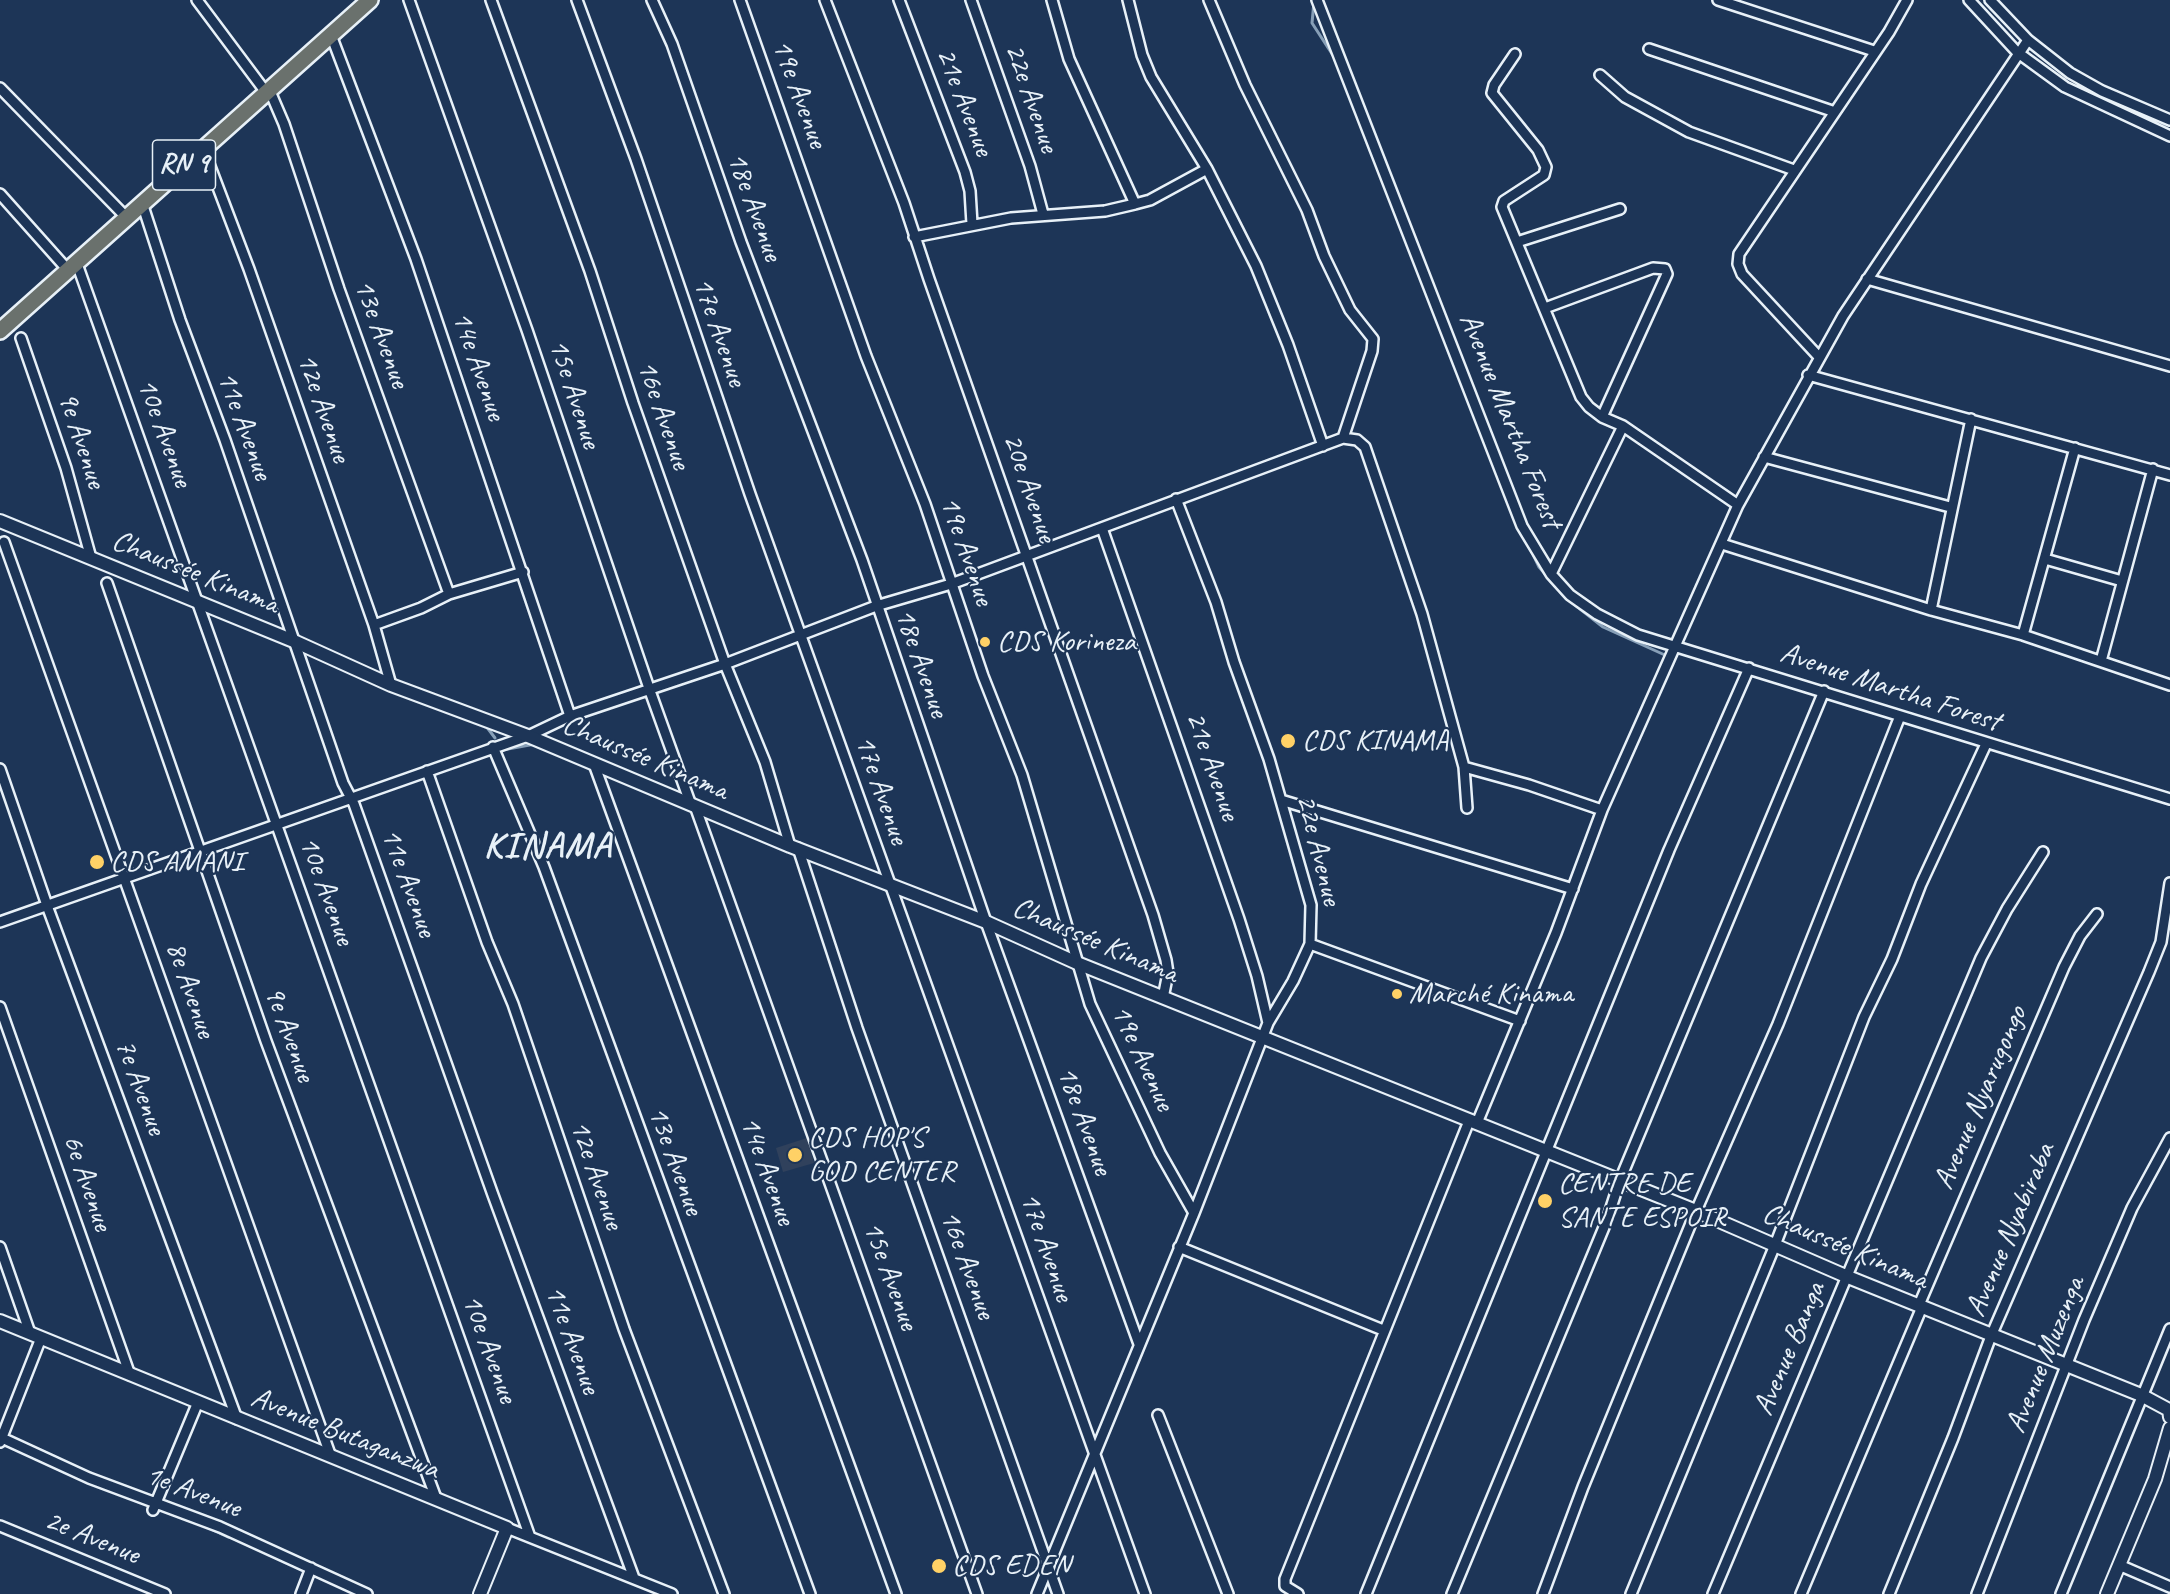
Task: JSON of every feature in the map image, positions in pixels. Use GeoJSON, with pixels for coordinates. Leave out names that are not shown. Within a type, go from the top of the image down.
{"type":"FeatureCollection","features":[{"type":"Feature","properties":{"kind":"main road","name":"RN 9"},"geometry":{"type":"LineString","coordinates":[[0,331],[370,0]]}},
{"type":"Feature","properties":{"kind":"street","name":"13e Avenue"},"geometry":{"type":"LineString","coordinates":[[198,0],[267,90],[284,124],[339,289],[449,594]]}},
{"type":"Feature","properties":{"kind":"street","name":"15e Avenue"},"geometry":{"type":"LineString","coordinates":[[409,0],[528,330],[650,691],[977,1594]]}},
{"type":"Feature","properties":{"kind":"street","name":"16e Avenue"},"geometry":{"type":"LineString","coordinates":[[491,0],[590,271],[633,404],[725,664],[765,762],[1058,1594]]}},
{"type":"Feature","properties":{"kind":"street","name":"17e Avenue"},"geometry":{"type":"LineString","coordinates":[[577,0],[636,159],[733,446],[889,885],[1145,1594]]}},
{"type":"Feature","properties":{"kind":"street","name":"18e Avenue"},"geometry":{"type":"LineString","coordinates":[[652,0],[672,44],[741,242],[862,560],[986,922],[1139,1344]]}},
{"type":"Feature","properties":{"kind":"street","name":"19e Avenue"},"geometry":{"type":"LineString","coordinates":[[740,0],[866,356],[934,529],[951,584],[1022,775],[1090,1004],[1160,1153],[1194,1213]]}},
{"type":"Feature","properties":{"kind":"street","name":"20e Avenue"},"geometry":{"type":"LineString","coordinates":[[825,0],[898,185],[914,237],[1163,949],[1168,973],[1163,998]]}},
{"type":"Feature","properties":{"kind":"street","name":"21e Avenue"},"geometry":{"type":"LineString","coordinates":[[899,0],[965,172],[970,191],[972,224]]}},
{"type":"Feature","properties":{"kind":"street","name":"22e Avenue"},"geometry":{"type":"LineString","coordinates":[[971,0],[1030,165],[1043,214]]}},
{"type":"Feature","properties":{"kind":"street"},"geometry":{"type":"LineString","coordinates":[[1052,0],[1069,59],[1135,204]]}},
{"type":"Feature","properties":{"kind":"street"},"geometry":{"type":"LineString","coordinates":[[1128,0],[1142,55],[1151,77],[1207,169],[1256,266],[1288,345],[1323,446]]}},
{"type":"Feature","properties":{"kind":"street"},"geometry":{"type":"LineString","coordinates":[[1209,0],[1245,85],[1307,210],[1324,256],[1350,310],[1373,339],[1372,351],[1343,438]]}},
{"type":"Feature","properties":{"kind":"street","name":"Avenue Martha Forest"},"geometry":{"type":"LineString","coordinates":[[1317,0],[1522,526],[1551,574],[1570,595],[1597,614],[1638,635],[2170,799]]}},
{"type":"Feature","properties":{"kind":"street"},"geometry":{"type":"LineString","coordinates":[[1718,0],[1874,51]]}},
{"type":"Feature","properties":{"kind":"street"},"geometry":{"type":"LineString","coordinates":[[1819,357],[1742,274],[1738,264],[1740,254],[1794,170],[1889,32],[1907,0]]}},
{"type":"Feature","properties":{"kind":"street"},"geometry":{"type":"LineString","coordinates":[[1969,0],[2017,52],[2065,87],[2170,136]]}},
{"type":"Feature","properties":{"kind":"street"},"geometry":{"type":"LineString","coordinates":[[1990,0],[2028,39],[2070,73],[2102,92],[2170,120]]}},
{"type":"Feature","properties":{"kind":"street","name":"14e Avenue"},"geometry":{"type":"LineString","coordinates":[[330,34],[416,259],[570,716]]}},
{"type":"Feature","properties":{"kind":"street"},"geometry":{"type":"LineString","coordinates":[[1298,1594],[1285,1586],[1285,1579],[1383,1330],[1473,1122],[1520,1021],[1573,890],[1602,810],[1673,646],[1738,505],[1808,375],[1867,279],[2017,52],[2028,39]]}},
{"type":"Feature","properties":{"kind":"street"},"geometry":{"type":"LineString","coordinates":[[1649,49],[1835,111]]}},
{"type":"Feature","properties":{"kind":"street"},"geometry":{"type":"LineString","coordinates":[[1515,54],[1494,85],[1492,93],[1538,150],[1546,167],[1544,175],[1504,201],[1502,207],[1581,397],[1602,417],[1623,426],[1738,505]]}},
{"type":"Feature","properties":{"kind":"street"},"geometry":{"type":"LineString","coordinates":[[1600,75],[1625,97],[1689,132],[1794,170]]}},
{"type":"Feature","properties":{"kind":"street"},"geometry":{"type":"LineString","coordinates":[[0,88],[126,217]]}},
{"type":"Feature","properties":{"kind":"street","name":"12e Avenue"},"geometry":{"type":"LineString","coordinates":[[203,148],[249,269],[374,625],[391,685]]}},
{"type":"Feature","properties":{"kind":"street"},"geometry":{"type":"LineString","coordinates":[[914,237],[972,224],[1043,214],[1105,211],[1150,200],[1207,169]]}},
{"type":"Feature","properties":{"kind":"street"},"geometry":{"type":"LineString","coordinates":[[0,194],[72,265]]}},
{"type":"Feature","properties":{"kind":"street","name":"11e Avenue"},"geometry":{"type":"LineString","coordinates":[[142,203],[180,320],[296,642],[343,783],[352,800],[489,1184],[634,1578]]}},
{"type":"Feature","properties":{"kind":"street"},"geometry":{"type":"LineString","coordinates":[[1517,242],[1620,209]]}},
{"type":"Feature","properties":{"kind":"street","name":"10e Avenue"},"geometry":{"type":"LineString","coordinates":[[72,265],[200,604],[530,1537]]}},
{"type":"Feature","properties":{"kind":"street"},"geometry":{"type":"LineString","coordinates":[[1545,308],[1653,268],[1665,269],[1667,273],[1602,417]]}},
{"type":"Feature","properties":{"kind":"street"},"geometry":{"type":"LineString","coordinates":[[1867,279],[2170,366]]}},
{"type":"Feature","properties":{"kind":"street","name":"9e Avenue"},"geometry":{"type":"LineString","coordinates":[[21,338],[66,468],[90,558]]}},
{"type":"Feature","properties":{"kind":"street"},"geometry":{"type":"LineString","coordinates":[[1808,375],[2170,474]]}},
{"type":"Feature","properties":{"kind":"street"},"geometry":{"type":"LineString","coordinates":[[1930,610],[1950,507],[1971,419]]}},
{"type":"Feature","properties":{"kind":"street"},"geometry":{"type":"LineString","coordinates":[[1551,574],[1623,426]]}},
{"type":"Feature","properties":{"kind":"street"},"geometry":{"type":"LineString","coordinates":[[0,922],[126,881],[495,750],[570,716],[650,691],[876,606],[951,584],[1343,438],[1357,440],[1365,447],[1422,614],[1464,766],[1467,808]]}},
{"type":"Feature","properties":{"kind":"street"},"geometry":{"type":"LineString","coordinates":[[2023,635],[2075,448]]}},
{"type":"Feature","properties":{"kind":"street"},"geometry":{"type":"LineString","coordinates":[[1764,457],[1950,507]]}},
{"type":"Feature","properties":{"kind":"street"},"geometry":{"type":"LineString","coordinates":[[2101,662],[2153,470]]}},
{"type":"Feature","properties":{"kind":"street","name":"22e Avenue"},"geometry":{"type":"LineString","coordinates":[[1037,1594],[1194,1213],[1268,1023],[1293,981],[1310,944],[1311,905],[1281,800],[1216,602],[1176,499]]}},
{"type":"Feature","properties":{"kind":"street","name":"Chaussée Kinama"},"geometry":{"type":"LineString","coordinates":[[1,520],[296,642],[391,685],[528,736],[693,806],[986,922],[1163,998],[1696,1211],[1848,1277],[2141,1395],[2170,1413]]}},
{"type":"Feature","properties":{"kind":"street","name":"21e Avenue"},"geometry":{"type":"LineString","coordinates":[[1102,528],[1239,919],[1257,976],[1268,1023]]}},
{"type":"Feature","properties":{"kind":"street","name":"8e Avenue"},"geometry":{"type":"LineString","coordinates":[[4,542],[330,1454]]}},
{"type":"Feature","properties":{"kind":"street"},"geometry":{"type":"LineString","coordinates":[[1722,544],[1930,610],[2023,635],[2170,685]]}},
{"type":"Feature","properties":{"kind":"street"},"geometry":{"type":"LineString","coordinates":[[2045,559],[2122,581]]}},
{"type":"Feature","properties":{"kind":"street"},"geometry":{"type":"LineString","coordinates":[[374,625],[421,608],[449,594],[523,572]]}},
{"type":"Feature","properties":{"kind":"street","name":"9e Avenue"},"geometry":{"type":"LineString","coordinates":[[107,583],[200,855],[436,1498]]}},
{"type":"Feature","properties":{"kind":"street"},"geometry":{"type":"LineString","coordinates":[[1366,1594],[1669,850],[1749,668]]}},
{"type":"Feature","properties":{"kind":"street"},"geometry":{"type":"LineString","coordinates":[[1452,1594],[1607,1220],[1620,1180],[1824,691]]}},
{"type":"Feature","properties":{"kind":"street"},"geometry":{"type":"LineString","coordinates":[[1543,1594],[1583,1488],[1696,1211],[1778,1024],[1900,716]]}},
{"type":"Feature","properties":{"kind":"street"},"geometry":{"type":"LineString","coordinates":[[1631,1594],[1775,1245],[1864,1017],[1892,960],[1921,884],[1986,744]]}},
{"type":"Feature","properties":{"kind":"street","name":"13e Avenue"},"geometry":{"type":"LineString","coordinates":[[495,750],[544,867],[810,1594]]}},
{"type":"Feature","properties":{"kind":"street","name":"14e Avenue"},"geometry":{"type":"LineString","coordinates":[[594,764],[896,1594]]}},
{"type":"Feature","properties":{"kind":"street"},"geometry":{"type":"LineString","coordinates":[[1464,766],[1529,784],[1602,810]]}},
{"type":"Feature","properties":{"kind":"street","name":"7e Avenue"},"geometry":{"type":"LineString","coordinates":[[0,769],[48,908],[237,1419]]}},
{"type":"Feature","properties":{"kind":"street","name":"12e Avenue"},"geometry":{"type":"LineString","coordinates":[[428,773],[479,921],[513,1004],[624,1329],[724,1594]]}},
{"type":"Feature","properties":{"kind":"street"},"geometry":{"type":"LineString","coordinates":[[1281,800],[1573,890]]}},
{"type":"Feature","properties":{"kind":"street","name":"Avenue Banga"},"geometry":{"type":"LineString","coordinates":[[1713,1594],[1981,958],[2007,909],[2043,852]]}},
{"type":"Feature","properties":{"kind":"street","name":"Avenue Nyabiraba"},"geometry":{"type":"LineString","coordinates":[[1889,1594],[1953,1438],[1991,1336],[2161,942],[2170,883]]}},
{"type":"Feature","properties":{"kind":"street","name":"Avenue Nyarugongo"},"geometry":{"type":"LineString","coordinates":[[1801,1594],[2064,967],[2080,936],[2097,914]]}},
{"type":"Feature","properties":{"kind":"street"},"geometry":{"type":"LineString","coordinates":[[1310,944],[1520,1021]]}},
{"type":"Feature","properties":{"kind":"street","name":"6e Avenue"},"geometry":{"type":"LineString","coordinates":[[0,1007],[130,1375]]}},
{"type":"Feature","properties":{"kind":"street","name":"Avenue Muzenga"},"geometry":{"type":"LineString","coordinates":[[1977,1594],[2132,1209],[2170,1138]]}},
{"type":"Feature","properties":{"kind":"street"},"geometry":{"type":"LineString","coordinates":[[0,1247],[35,1336],[1,1439]]}},
{"type":"Feature","properties":{"kind":"street"},"geometry":{"type":"LineString","coordinates":[[1179,1247],[1383,1330]]}},
{"type":"Feature","properties":{"kind":"street","name":"Avenue Butaganzwa"},"geometry":{"type":"LineString","coordinates":[[0,1321],[672,1594]]}},
{"type":"Feature","properties":{"kind":"street"},"geometry":{"type":"LineString","coordinates":[[2061,1594],[2170,1329]]}},
{"type":"Feature","properties":{"kind":"street"},"geometry":{"type":"LineString","coordinates":[[154,1507],[198,1402]]}},
{"type":"Feature","properties":{"kind":"street"},"geometry":{"type":"LineString","coordinates":[[1158,1415],[1228,1594]]}},
{"type":"Feature","properties":{"kind":"street"},"geometry":{"type":"LineString","coordinates":[[2107,1594],[2154,1479],[2170,1428]]}},
{"type":"Feature","properties":{"kind":"street","name":"1e Avenue"},"geometry":{"type":"LineString","coordinates":[[1,1439],[154,1507],[220,1527],[367,1594]]}},
{"type":"Feature","properties":{"kind":"street","name":"2e Avenue"},"geometry":{"type":"LineString","coordinates":[[0,1526],[165,1594]]}},
{"type":"Feature","properties":{"kind":"street"},"geometry":{"type":"LineString","coordinates":[[480,1594],[507,1528]]}},
{"type":"Feature","properties":{"kind":"street"},"geometry":{"type":"LineString","coordinates":[[2119,1565],[2170,1587]]}},
{"type":"Feature","properties":{"kind":"street"},"geometry":{"type":"LineString","coordinates":[[301,1594],[311,1568]]}},
{"type":"Feature","properties":{"kind":"shaded area","name":"CDS HOP'S GOD CENTER"},"geometry":{"type":"Polygon","coordinates":[[[807,1138],[814,1163],[783,1172],[776,1148],[807,1138]]]}},
{"type":"Feature","properties":{"kind":"waterway"},"geometry":{"type":"LineString","coordinates":[[1314,2],[1312,23],[1336,60]]}},
{"type":"Feature","properties":{"kind":"waterway"},"geometry":{"type":"LineString","coordinates":[[1529,546],[1539,567],[1566,598],[1603,627],[1667,656]]}},
{"type":"Feature","properties":{"kind":"waterway"},"geometry":{"type":"LineString","coordinates":[[486,726],[495,738]]}},
{"type":"Feature","properties":{"kind":"waterway"},"geometry":{"type":"LineString","coordinates":[[497,751],[535,744]]}},
{"type":"Feature","properties":{"kind":"waterway"},"geometry":{"type":"LineString","coordinates":[[200,1524],[228,1537]]}},
{"type":"Feature","properties":{"kind":"place","name":"CDS Korineza"},"geometry":{"type":"Point","coordinates":[985,642]}},
{"type":"Feature","properties":{"kind":"place","name":"CDS KINAMA"},"geometry":{"type":"Point","coordinates":[1288,741]}},
{"type":"Feature","properties":{"kind":"place","name":"CDS AMANI"},"geometry":{"type":"Point","coordinates":[97,862]}},
{"type":"Feature","properties":{"kind":"place","name":"Marché Kinama"},"geometry":{"type":"Point","coordinates":[1397,994]}},
{"type":"Feature","properties":{"kind":"place","name":"CDS HOP'S GOD CENTER"},"geometry":{"type":"Point","coordinates":[795,1155]}},
{"type":"Feature","properties":{"kind":"place","name":"CENTRE DE SANTE ESPOIR"},"geometry":{"type":"Point","coordinates":[1545,1201]}},
{"type":"Feature","properties":{"kind":"place","name":"CDS EDEN"},"geometry":{"type":"Point","coordinates":[939,1566]}},
{"type":"Feature","properties":{"kind":"district","name":"KINAMA"},"geometry":{"type":"Point","coordinates":[548,848]}}]}
